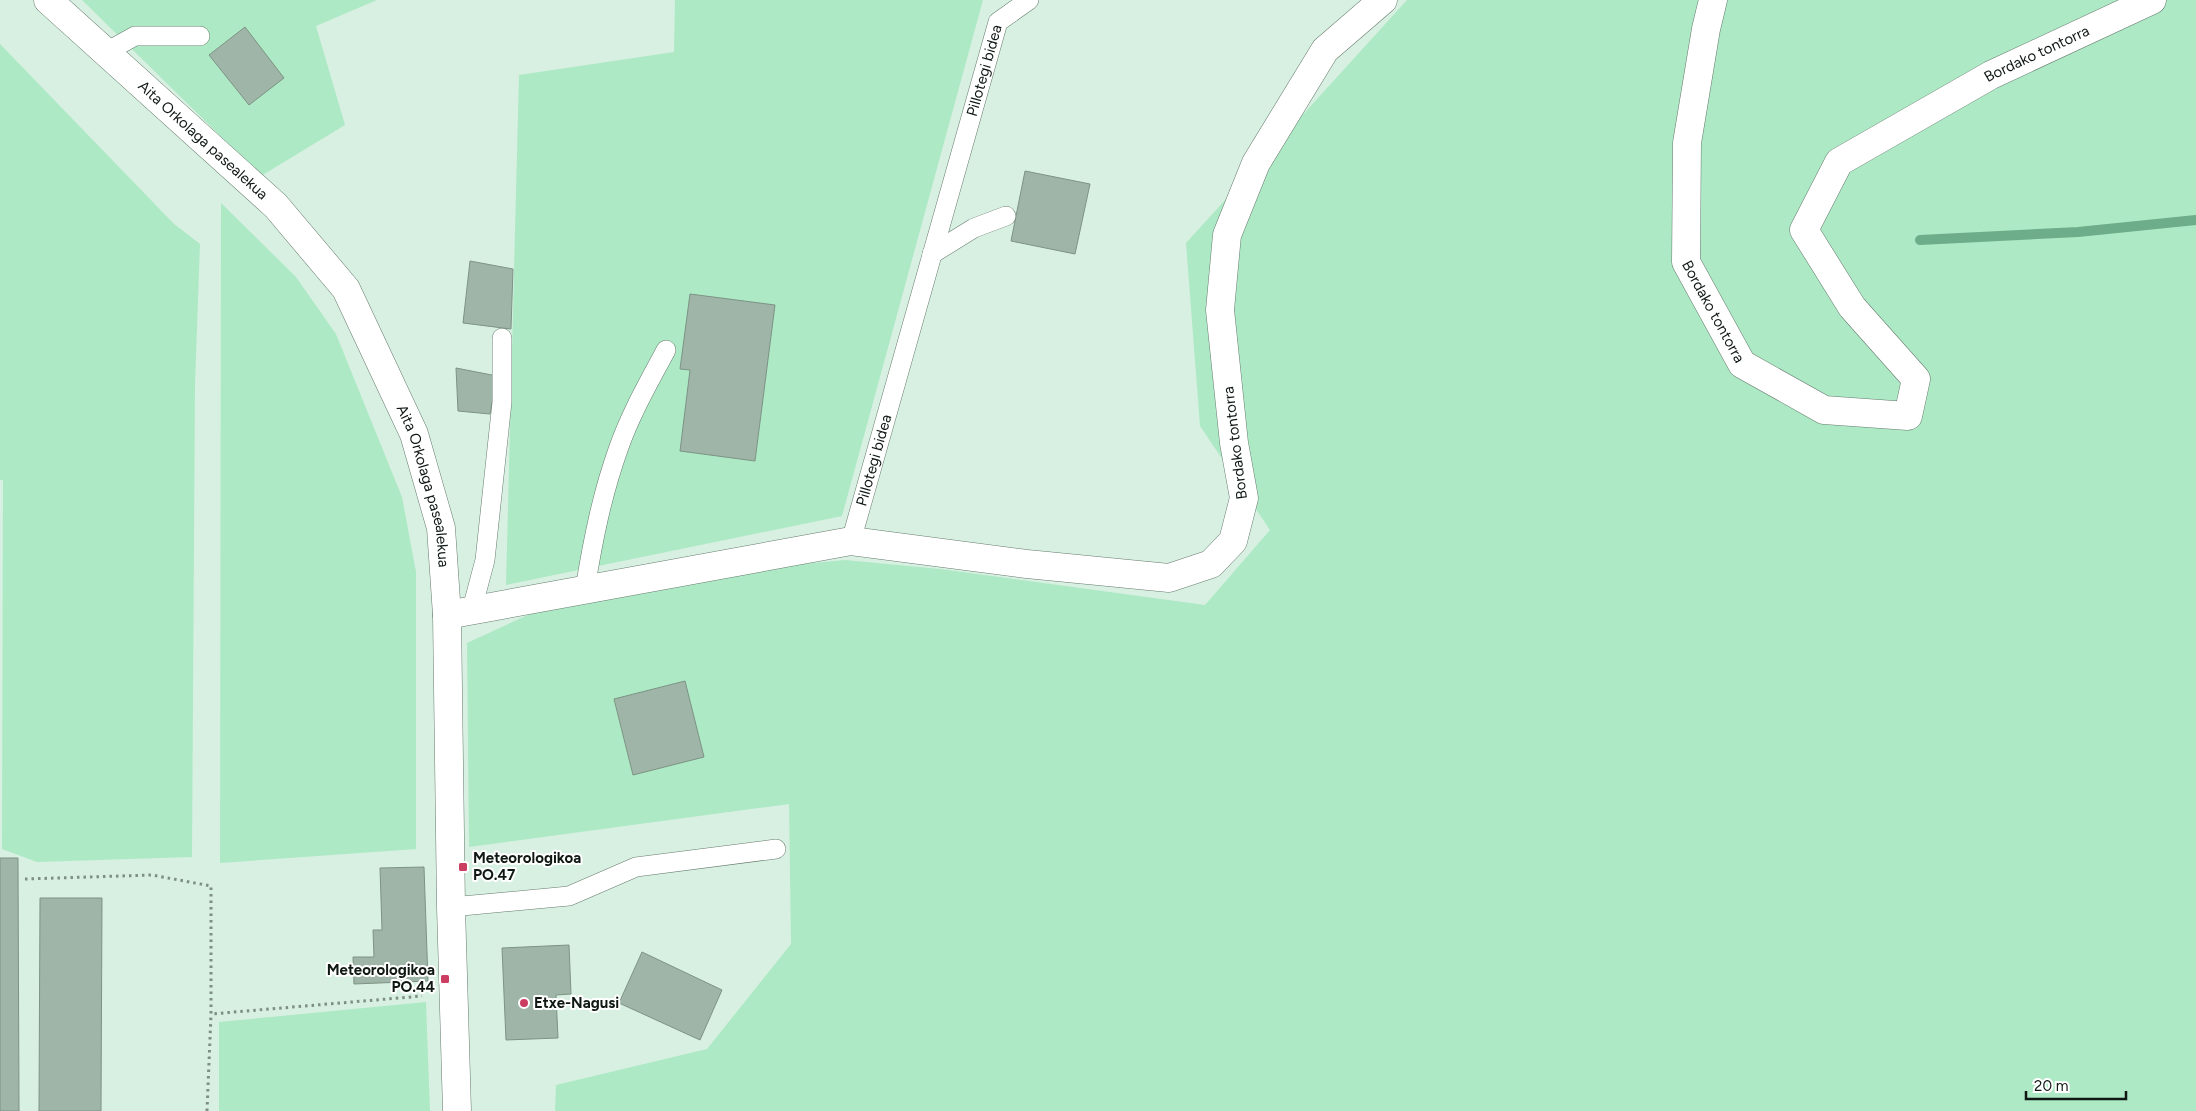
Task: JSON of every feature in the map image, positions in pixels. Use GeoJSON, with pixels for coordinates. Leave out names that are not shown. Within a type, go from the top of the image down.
{"type":"FeatureCollection","features":[{"type":"Feature","properties":{"kind":"street","name":"Aita Orkolaga pasealekua"},"geometry":{"type":"LineString","coordinates":[[48,0],[276,206],[346,289],[414,434],[441,528],[459,612],[451,907],[457,1111]]}},
{"type":"Feature","properties":{"kind":"street","name":"Bordako tontorra"},"geometry":{"type":"LineString","coordinates":[[851,542],[1027,564],[1169,578],[1211,564],[1233,540],[1244,498],[1234,443],[1220,310],[1228,235],[1256,163],[1325,50],[1383,0]]}},
{"type":"Feature","properties":{"kind":"street","name":"Bordako tontorra"},"geometry":{"type":"LineString","coordinates":[[1713,0],[1706,29],[1688,143],[1686,262],[1742,364],[1824,410],[1908,416],[1916,378],[1852,307],[1804,230],[1839,162],[1991,75],[2152,0]]}},
{"type":"Feature","properties":{"kind":"street"},"geometry":{"type":"LineString","coordinates":[[459,612],[851,542]]}},
{"type":"Feature","properties":{"kind":"lane","name":"Pillotegi bidea"},"geometry":{"type":"LineString","coordinates":[[851,542],[998,22],[1029,0]]}},
{"type":"Feature","properties":{"kind":"lane"},"geometry":{"type":"LineString","coordinates":[[106,52],[135,36],[200,36]]}},
{"type":"Feature","properties":{"kind":"lane"},"geometry":{"type":"LineString","coordinates":[[932,254],[974,228],[1006,216]]}},
{"type":"Feature","properties":{"kind":"lane"},"geometry":{"type":"LineString","coordinates":[[459,612],[485,560],[502,402],[502,338]]}},
{"type":"Feature","properties":{"kind":"lane"},"geometry":{"type":"LineString","coordinates":[[585,589],[595,527],[619,447],[637,404],[666,350]]}},
{"type":"Feature","properties":{"kind":"lane"},"geometry":{"type":"LineString","coordinates":[[451,907],[569,896],[636,866],[776,849]]}},
{"type":"Feature","properties":{"kind":"path"},"geometry":{"type":"LineString","coordinates":[[25,879],[152,875],[211,886],[211,1014],[207,1111]]}},
{"type":"Feature","properties":{"kind":"path"},"geometry":{"type":"LineString","coordinates":[[211,1014],[453,994]]}},
{"type":"Feature","properties":{"kind":"green space"},"geometry":{"type":"Polygon","coordinates":[[[82,0],[377,0],[316,26],[345,125],[261,176],[82,0]]]}},
{"type":"Feature","properties":{"kind":"green space"},"geometry":{"type":"Polygon","coordinates":[[[675,0],[983,0],[842,516],[506,585],[519,75],[674,52],[675,0]]]}},
{"type":"Feature","properties":{"kind":"green space"},"geometry":{"type":"Polygon","coordinates":[[[1407,0],[2196,0],[2196,1111],[555,1111],[556,1085],[707,1049],[791,944],[789,804],[469,847],[467,643],[543,608],[758,568],[845,560],[940,569],[1205,605],[1270,530],[1200,426],[1186,243],[1407,0]]]}},
{"type":"Feature","properties":{"kind":"green space"},"geometry":{"type":"Polygon","coordinates":[[[0,44],[174,224],[200,244],[195,384],[192,857],[37,862],[2,849],[3,480],[0,480],[0,44]]]}},
{"type":"Feature","properties":{"kind":"green space"},"geometry":{"type":"Polygon","coordinates":[[[221,203],[296,277],[336,334],[402,497],[416,572],[416,849],[220,863],[221,203]]]}},
{"type":"Feature","properties":{"kind":"green space"},"geometry":{"type":"Polygon","coordinates":[[[426,1002],[430,1111],[219,1111],[219,1022],[426,1002]]]}},
{"type":"Feature","properties":{"kind":"building"},"geometry":{"type":"Polygon","coordinates":[[[245,27],[284,78],[249,105],[209,55],[245,27]]]}},
{"type":"Feature","properties":{"kind":"building"},"geometry":{"type":"Polygon","coordinates":[[[1025,171],[1090,184],[1075,254],[1011,241],[1025,171]]]}},
{"type":"Feature","properties":{"kind":"building"},"geometry":{"type":"Polygon","coordinates":[[[470,261],[513,269],[511,329],[463,323],[470,261]]]}},
{"type":"Feature","properties":{"kind":"building"},"geometry":{"type":"Polygon","coordinates":[[[690,294],[775,305],[755,461],[680,451],[690,370],[680,369],[690,294]]]}},
{"type":"Feature","properties":{"kind":"building"},"geometry":{"type":"Polygon","coordinates":[[[456,368],[497,376],[490,414],[458,411],[456,368]]]}},
{"type":"Feature","properties":{"kind":"building"},"geometry":{"type":"Polygon","coordinates":[[[685,681],[704,757],[633,775],[614,699],[685,681]]]}},
{"type":"Feature","properties":{"kind":"building"},"geometry":{"type":"Polygon","coordinates":[[[0,858],[18,858],[19,1111],[0,1111],[0,858]]]}},
{"type":"Feature","properties":{"kind":"building"},"geometry":{"type":"Polygon","coordinates":[[[424,867],[428,981],[354,984],[353,957],[374,957],[373,930],[382,930],[380,868],[424,867]]]}},
{"type":"Feature","properties":{"kind":"building"},"geometry":{"type":"Polygon","coordinates":[[[40,898],[102,898],[101,1111],[39,1111],[40,898]]]}},
{"type":"Feature","properties":{"kind":"building"},"geometry":{"type":"Polygon","coordinates":[[[569,945],[571,994],[556,995],[558,1038],[506,1040],[502,948],[569,945]]]}},
{"type":"Feature","properties":{"kind":"building"},"geometry":{"type":"Polygon","coordinates":[[[642,952],[722,990],[700,1040],[619,1003],[642,952]]]}},
{"type":"Feature","properties":{"kind":"waterway"},"geometry":{"type":"LineString","coordinates":[[1920,240],[2078,232],[2196,220]]}},
{"type":"Feature","properties":{"kind":"place","name":"Meteorologikoa PO.47"},"geometry":{"type":"Point","coordinates":[463,867]}},
{"type":"Feature","properties":{"kind":"place","name":"Meteorologikoa PO.44"},"geometry":{"type":"Point","coordinates":[445,979]}},
{"type":"Feature","properties":{"kind":"place","name":"Etxe-Nagusi"},"geometry":{"type":"Point","coordinates":[524,1003]}}]}
